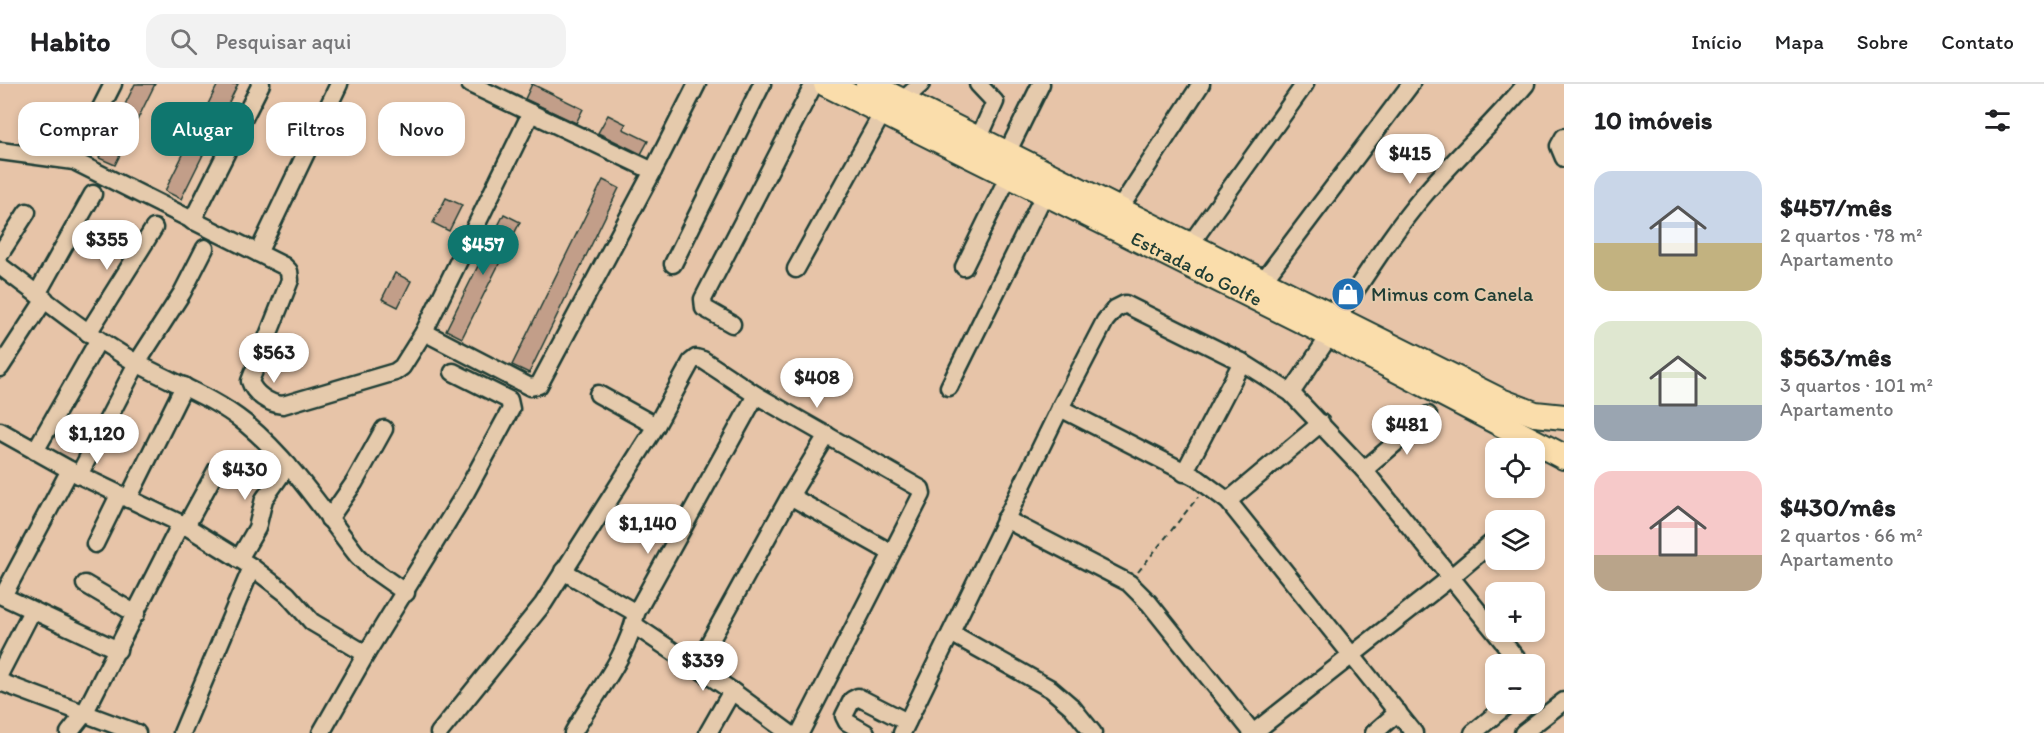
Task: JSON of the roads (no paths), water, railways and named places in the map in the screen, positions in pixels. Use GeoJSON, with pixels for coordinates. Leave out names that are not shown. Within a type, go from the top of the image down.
{"type":"FeatureCollection","features":[{"type":"Feature","properties":{"kind":"highway","name":"Estrada do Golfe"},"geometry":{"type":"LineString","coordinates":[[826,84],[892,106],[978,140],[1045,193],[1333,327],[1501,401],[1535,414],[1564,417]]}},
{"type":"Feature","properties":{"kind":"highway","name":"Estrada do Golfe"},"geometry":{"type":"LineString","coordinates":[[868,84],[892,106],[1008,165],[1118,211],[1262,282],[1333,327],[1564,457]]}},
{"type":"Feature","properties":{"kind":"street"},"geometry":{"type":"LineString","coordinates":[[74,161],[113,84]]}},
{"type":"Feature","properties":{"kind":"street"},"geometry":{"type":"LineString","coordinates":[[192,221],[261,84]]}},
{"type":"Feature","properties":{"kind":"street"},"geometry":{"type":"LineString","coordinates":[[258,253],[339,84]]}},
{"type":"Feature","properties":{"kind":"street"},"geometry":{"type":"LineString","coordinates":[[470,84],[653,171]]}},
{"type":"Feature","properties":{"kind":"street"},"geometry":{"type":"LineString","coordinates":[[424,332],[530,387],[539,385],[697,84]]}},
{"type":"Feature","properties":{"kind":"street"},"geometry":{"type":"LineString","coordinates":[[673,264],[762,84]]}},
{"type":"Feature","properties":{"kind":"street"},"geometry":{"type":"LineString","coordinates":[[732,324],[704,308],[703,299],[814,84]]}},
{"type":"Feature","properties":{"kind":"street"},"geometry":{"type":"LineString","coordinates":[[796,269],[892,106],[921,84]]}},
{"type":"Feature","properties":{"kind":"street"},"geometry":{"type":"LineString","coordinates":[[978,84],[995,102],[978,140]]}},
{"type":"Feature","properties":{"kind":"street"},"geometry":{"type":"LineString","coordinates":[[964,267],[1041,84]]}},
{"type":"Feature","properties":{"kind":"street"},"geometry":{"type":"LineString","coordinates":[[1118,211],[1201,84]]}},
{"type":"Feature","properties":{"kind":"street"},"geometry":{"type":"LineString","coordinates":[[1189,246],[1305,84]]}},
{"type":"Feature","properties":{"kind":"street"},"geometry":{"type":"LineString","coordinates":[[1262,282],[1411,84]]}},
{"type":"Feature","properties":{"kind":"street"},"geometry":{"type":"LineString","coordinates":[[1291,393],[1396,231],[1425,194],[1526,84]]}},
{"type":"Feature","properties":{"kind":"street"},"geometry":{"type":"LineString","coordinates":[[0,151],[74,161],[284,266],[289,271],[290,280],[250,381],[252,388],[258,394],[275,405],[283,405],[395,372],[402,367],[424,332],[531,113]]}},
{"type":"Feature","properties":{"kind":"street"},"geometry":{"type":"LineString","coordinates":[[1564,137],[1559,146],[1564,158]]}},
{"type":"Feature","properties":{"kind":"street"},"geometry":{"type":"LineString","coordinates":[[949,387],[1045,193]]}},
{"type":"Feature","properties":{"kind":"street"},"geometry":{"type":"LineString","coordinates":[[0,368],[41,297],[93,194]]}},
{"type":"Feature","properties":{"kind":"street"},"geometry":{"type":"LineString","coordinates":[[0,254],[27,212]]}},
{"type":"Feature","properties":{"kind":"street"},"geometry":{"type":"LineString","coordinates":[[35,451],[93,337],[154,228]]}},
{"type":"Feature","properties":{"kind":"street"},"geometry":{"type":"LineString","coordinates":[[118,650],[1,595],[137,363],[182,293],[205,248]]}},
{"type":"Feature","properties":{"kind":"street"},"geometry":{"type":"LineString","coordinates":[[0,266],[93,337],[137,363],[184,386],[244,422],[296,473],[363,561],[406,593]]}},
{"type":"Feature","properties":{"kind":"street"},"geometry":{"type":"LineString","coordinates":[[866,733],[847,722],[844,716],[852,700],[858,698],[904,728],[1005,519],[1105,321],[1115,309],[1125,304],[1242,362],[1291,393],[1364,470],[1513,654]]}},
{"type":"Feature","properties":{"kind":"street"},"geometry":{"type":"LineString","coordinates":[[439,733],[543,604],[656,426],[691,362],[696,358],[921,489],[922,494],[890,552],[800,733]]}},
{"type":"Feature","properties":{"kind":"street"},"geometry":{"type":"LineString","coordinates":[[1184,472],[1242,362]]}},
{"type":"Feature","properties":{"kind":"street"},"geometry":{"type":"LineString","coordinates":[[321,733],[366,654],[406,593],[466,492],[511,410],[509,400],[453,372]]}},
{"type":"Feature","properties":{"kind":"street"},"geometry":{"type":"LineString","coordinates":[[95,544],[124,497],[184,386]]}},
{"type":"Feature","properties":{"kind":"street"},"geometry":{"type":"LineString","coordinates":[[598,394],[656,426]]}},
{"type":"Feature","properties":{"kind":"street"},"geometry":{"type":"LineString","coordinates":[[573,733],[620,656],[635,619],[756,395]]}},
{"type":"Feature","properties":{"kind":"street"},"geometry":{"type":"LineString","coordinates":[[1060,408],[1208,485],[1228,501],[1414,733]]}},
{"type":"Feature","properties":{"kind":"street"},"geometry":{"type":"LineString","coordinates":[[1364,470],[1428,416]]}},
{"type":"Feature","properties":{"kind":"street"},"geometry":{"type":"LineString","coordinates":[[1228,501],[1321,423]]}},
{"type":"Feature","properties":{"kind":"street"},"geometry":{"type":"LineString","coordinates":[[329,519],[354,483],[384,429]]}},
{"type":"Feature","properties":{"kind":"street"},"geometry":{"type":"LineString","coordinates":[[0,431],[74,473],[184,525],[245,563],[287,594],[312,622],[366,654]]}},
{"type":"Feature","properties":{"kind":"street"},"geometry":{"type":"LineString","coordinates":[[696,667],[790,496],[827,435]]}},
{"type":"Feature","properties":{"kind":"street"},"geometry":{"type":"LineString","coordinates":[[182,733],[245,563],[264,499],[288,465]]}},
{"type":"Feature","properties":{"kind":"street"},"geometry":{"type":"LineString","coordinates":[[69,733],[84,714],[184,525],[218,469]]}},
{"type":"Feature","properties":{"kind":"street"},"geometry":{"type":"LineString","coordinates":[[790,496],[890,552]]}},
{"type":"Feature","properties":{"kind":"street"},"geometry":{"type":"LineString","coordinates":[[1005,519],[1129,583],[1149,603],[1253,733],[1485,548]]}},
{"type":"Feature","properties":{"kind":"street"},"geometry":{"type":"LineString","coordinates":[[563,571],[635,619],[696,667],[789,733]]}},
{"type":"Feature","properties":{"kind":"street"},"geometry":{"type":"LineString","coordinates":[[85,584],[136,614]]}},
{"type":"Feature","properties":{"kind":"street"},"geometry":{"type":"LineString","coordinates":[[0,673],[32,611]]}},
{"type":"Feature","properties":{"kind":"street"},"geometry":{"type":"LineString","coordinates":[[951,633],[1051,689],[1072,706],[1093,733]]}},
{"type":"Feature","properties":{"kind":"street"},"geometry":{"type":"LineString","coordinates":[[0,682],[137,733]]}},
{"type":"Feature","properties":{"kind":"street"},"geometry":{"type":"LineString","coordinates":[[708,733],[732,691]]}},
{"type":"Feature","properties":{"kind":"street"},"geometry":{"type":"LineString","coordinates":[[1523,733],[1564,701]]}},
{"type":"Feature","properties":{"kind":"street"},"geometry":{"type":"LineString","coordinates":[[1374,733],[1398,712]]}},
{"type":"Feature","properties":{"kind":"street"},"geometry":{"type":"LineString","coordinates":[[1473,733],[1496,714]]}},
{"type":"Feature","properties":{"kind":"place","name":"Mimus com Canela"},"geometry":{"type":"Point","coordinates":[1348,294]}}]}
